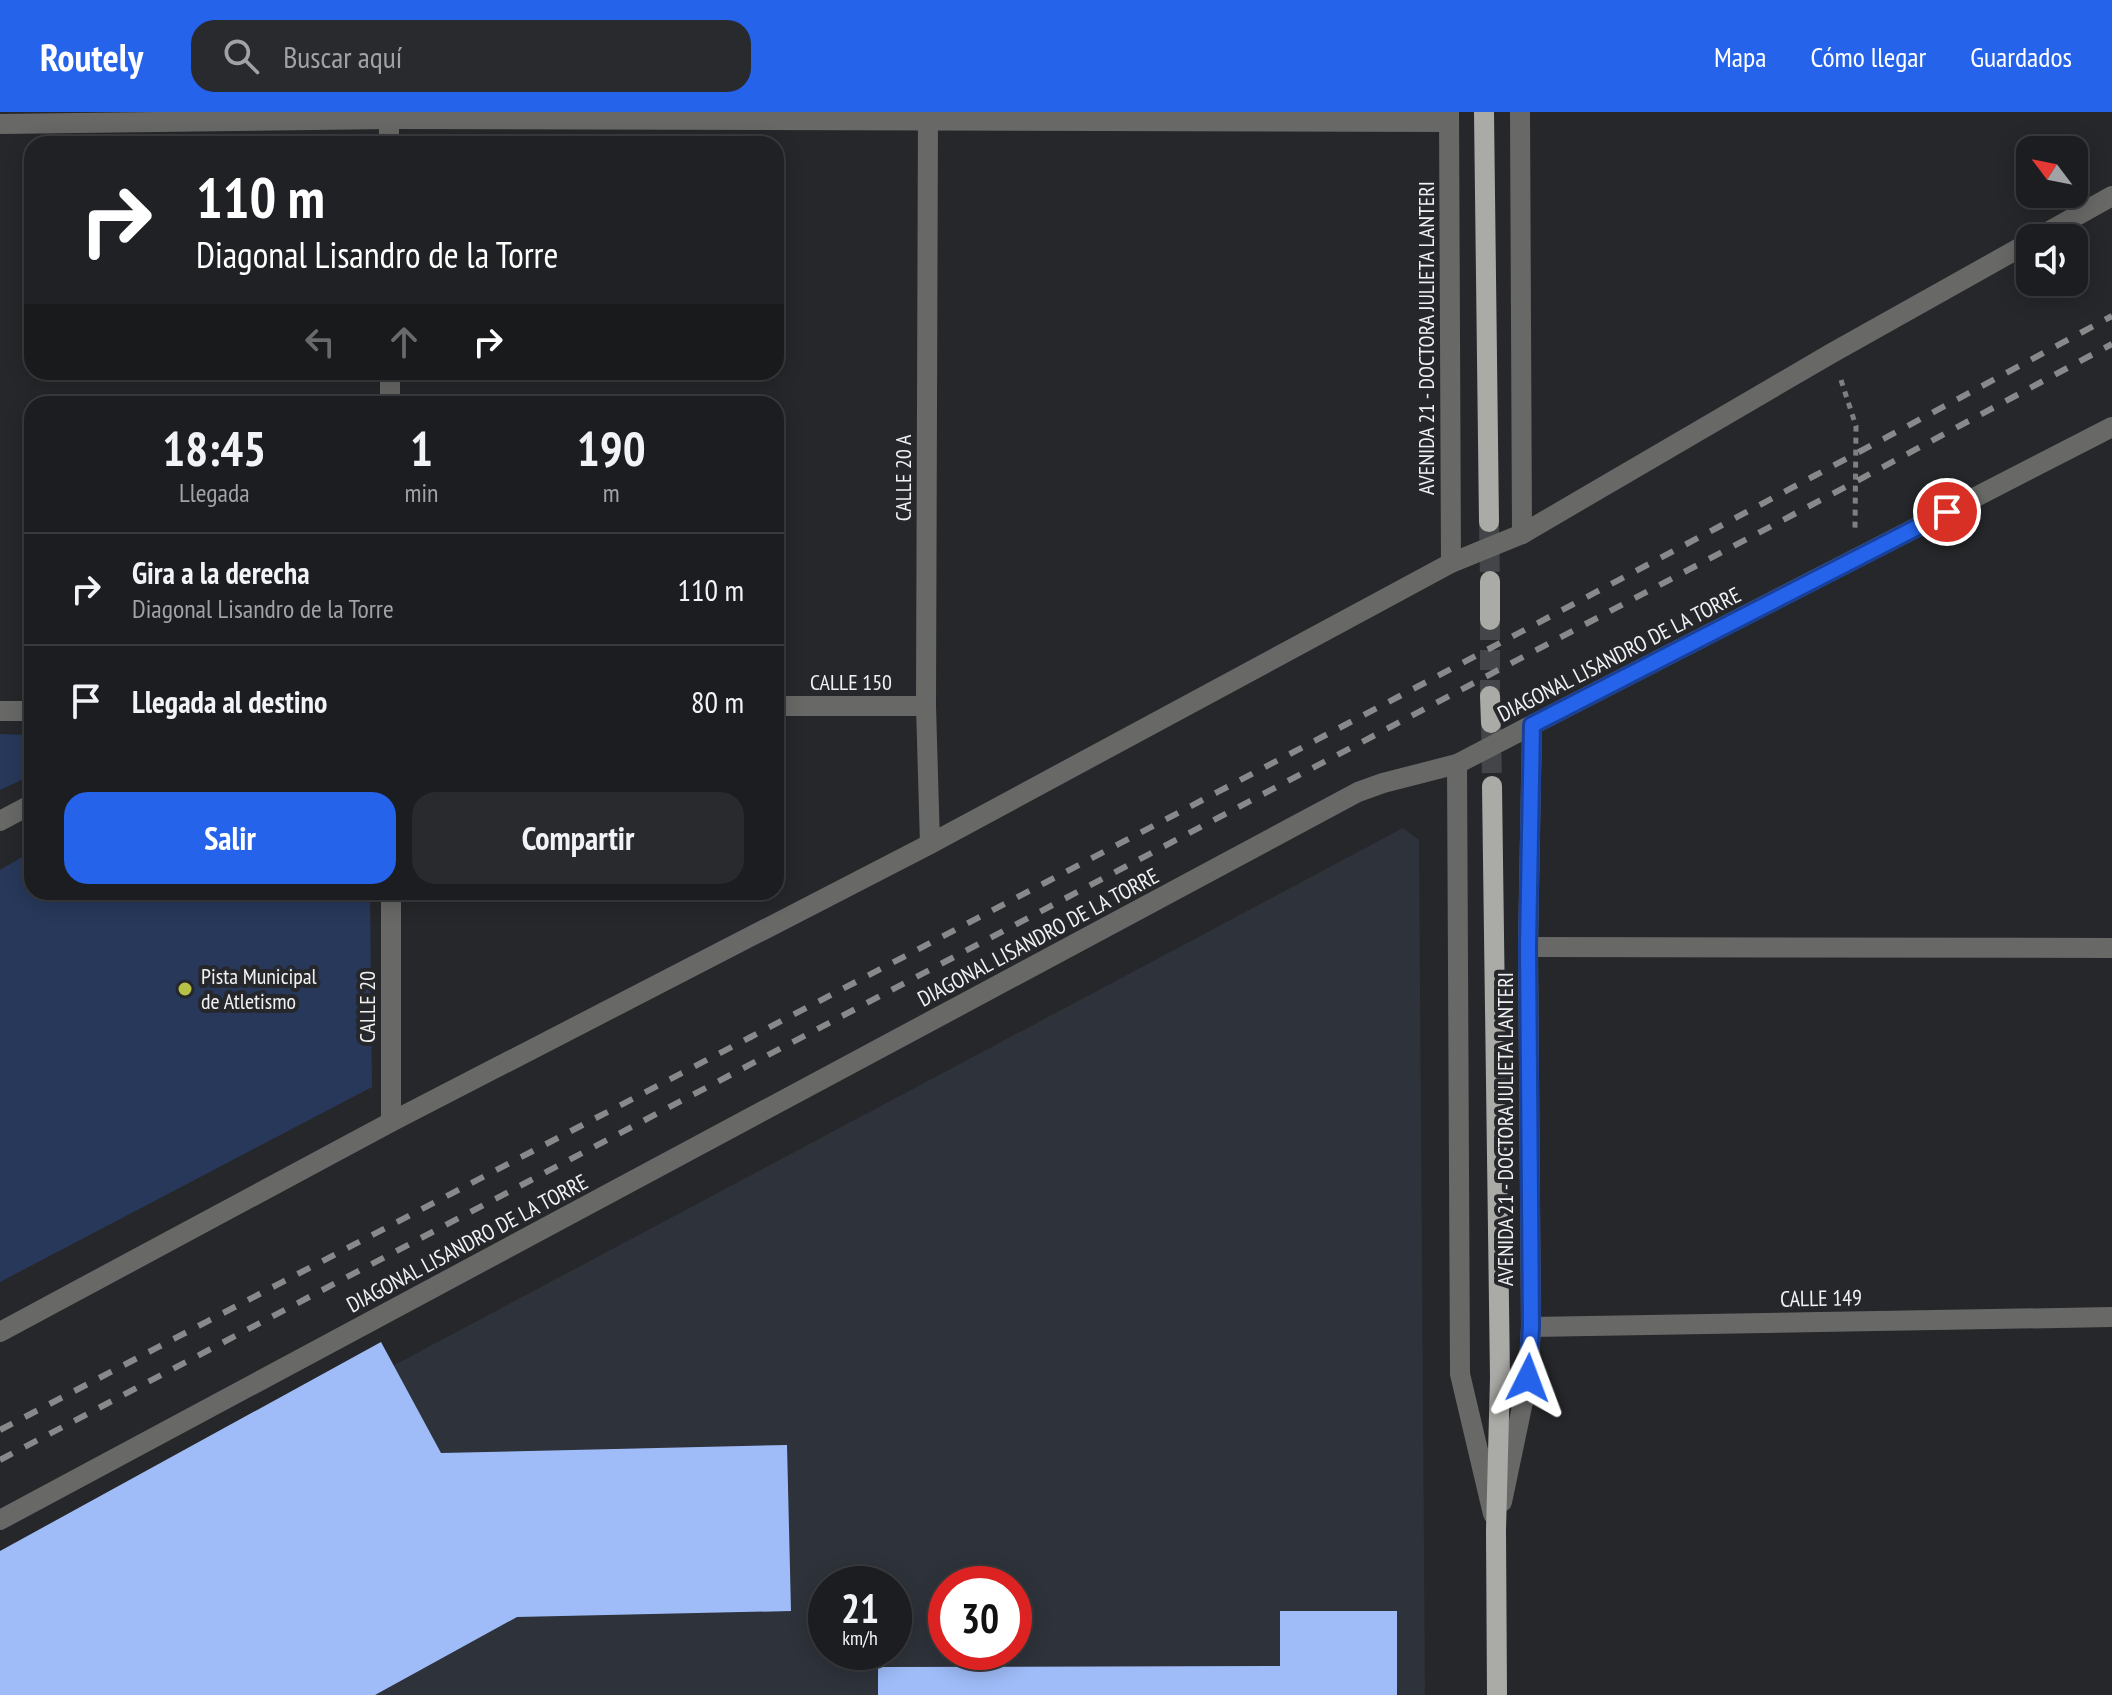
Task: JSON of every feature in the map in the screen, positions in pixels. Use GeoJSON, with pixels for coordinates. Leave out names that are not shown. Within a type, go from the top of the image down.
{"type":"FeatureCollection","features":[{"type":"Feature","properties":{"kind":"main road"},"geometry":{"type":"LineString","coordinates":[[1484,112],[1489,522]]}},
{"type":"Feature","properties":{"kind":"main road"},"geometry":{"type":"LineString","coordinates":[[1490,581],[1490,620]]}},
{"type":"Feature","properties":{"kind":"main road"},"geometry":{"type":"LineString","coordinates":[[1490,696],[1491,723]]}},
{"type":"Feature","properties":{"kind":"main road","name":"AVENIDA 21 - DOCTORA JULIETA LANTERI"},"geometry":{"type":"LineString","coordinates":[[1492,786],[1500,1378],[1496,1530],[1497,1695]]}},
{"type":"Feature","properties":{"kind":"street"},"geometry":{"type":"LineString","coordinates":[[1520,112],[1522,534]]}},
{"type":"Feature","properties":{"kind":"street"},"geometry":{"type":"LineString","coordinates":[[0,124],[389,116],[1449,117]]}},
{"type":"Feature","properties":{"kind":"street","name":"CALLE 20 A"},"geometry":{"type":"LineString","coordinates":[[928,116],[926,706],[930,844]]}},
{"type":"Feature","properties":{"kind":"street","name":"AVENIDA 21 - DOCTORA JULIETA LANTERI"},"geometry":{"type":"LineString","coordinates":[[1449,117],[1451,563]]}},
{"type":"Feature","properties":{"kind":"street"},"geometry":{"type":"LineString","coordinates":[[2062,224],[2112,196]]}},
{"type":"Feature","properties":{"kind":"street"},"geometry":{"type":"LineString","coordinates":[[0,1332],[391,1122],[930,844],[1451,563],[1522,534],[2016,250]]}},
{"type":"Feature","properties":{"kind":"street","name":"DIAGONAL LISANDRO DE LA TORRE"},"geometry":{"type":"LineString","coordinates":[[0,1520],[1358,792],[1457,764],[2112,427]]}},
{"type":"Feature","properties":{"kind":"street","name":"CALLE 150"},"geometry":{"type":"LineString","coordinates":[[784,706],[926,706]]}},
{"type":"Feature","properties":{"kind":"street"},"geometry":{"type":"LineString","coordinates":[[0,711],[24,711]]}},
{"type":"Feature","properties":{"kind":"street","name":"AVENIDA 21 - DOCTORA JULIETA LANTERI"},"geometry":{"type":"LineString","coordinates":[[1496,1530],[1528,1378],[1531,1327],[1528,947],[1532,725]]}},
{"type":"Feature","properties":{"kind":"street","name":"AVENIDA 21 - DOCTORA JULIETA LANTERI"},"geometry":{"type":"LineString","coordinates":[[1457,764],[1460,1374],[1496,1530]]}},
{"type":"Feature","properties":{"kind":"street"},"geometry":{"type":"LineString","coordinates":[[0,821],[24,808]]}},
{"type":"Feature","properties":{"kind":"street","name":"CALLE 20"},"geometry":{"type":"LineString","coordinates":[[391,900],[391,1122]]}},
{"type":"Feature","properties":{"kind":"street"},"geometry":{"type":"LineString","coordinates":[[1528,947],[2112,948]]}},
{"type":"Feature","properties":{"kind":"street","name":"CALLE 149"},"geometry":{"type":"LineString","coordinates":[[1531,1327],[2112,1317]]}},
{"type":"Feature","properties":{"kind":"path"},"geometry":{"type":"LineString","coordinates":[[1832,353],[1856,426],[1855,535],[1864,555]]}},
{"type":"Feature","properties":{"kind":"shaded area"},"geometry":{"type":"Polygon","coordinates":[[[0,734],[24,735],[24,779],[0,790],[0,734]]]}},
{"type":"Feature","properties":{"kind":"shaded area"},"geometry":{"type":"Polygon","coordinates":[[[1403,828],[1419,840],[1425,1695],[0,1695],[0,1575],[1403,828]]]}},
{"type":"Feature","properties":{"kind":"shaded area","name":"Pista Municipal de Atletismo"},"geometry":{"type":"Polygon","coordinates":[[[24,856],[24,900],[370,900],[372,1087],[0,1282],[0,870],[24,856]]]}},
{"type":"Feature","properties":{"kind":"building"},"geometry":{"type":"Polygon","coordinates":[[[381,1342],[441,1453],[787,1445],[791,1611],[517,1617],[375,1695],[0,1695],[0,1551],[381,1342]]]}},
{"type":"Feature","properties":{"kind":"building"},"geometry":{"type":"Polygon","coordinates":[[[1280,1611],[1397,1611],[1397,1695],[878,1695],[878,1670],[912,1670],[912,1667],[928,1667],[928,1670],[1032,1670],[1032,1667],[1280,1666],[1280,1611]]]}},
{"type":"Feature","properties":{"kind":"tunnel"},"geometry":{"type":"LineString","coordinates":[[1489,522],[1490,581]]}},
{"type":"Feature","properties":{"kind":"tunnel"},"geometry":{"type":"LineString","coordinates":[[1490,620],[1490,696]]}},
{"type":"Feature","properties":{"kind":"tunnel"},"geometry":{"type":"LineString","coordinates":[[1491,723],[1492,786]]}},
{"type":"Feature","properties":{"kind":"railway"},"geometry":{"type":"LineString","coordinates":[[0,1430],[1322,737],[2112,316]]}},
{"type":"Feature","properties":{"kind":"railway"},"geometry":{"type":"LineString","coordinates":[[0,1460],[2112,344]]}},
{"type":"Feature","properties":{"kind":"place","name":"Pista Municipal de Atletismo"},"geometry":{"type":"Point","coordinates":[185,989]}},
{"type":"Feature","properties":{"kind":"route"},"geometry":{"type":"LineString","coordinates":[[1528,1378],[1531,1327],[1528,947],[1532,725],[1947,512]]}}]}
